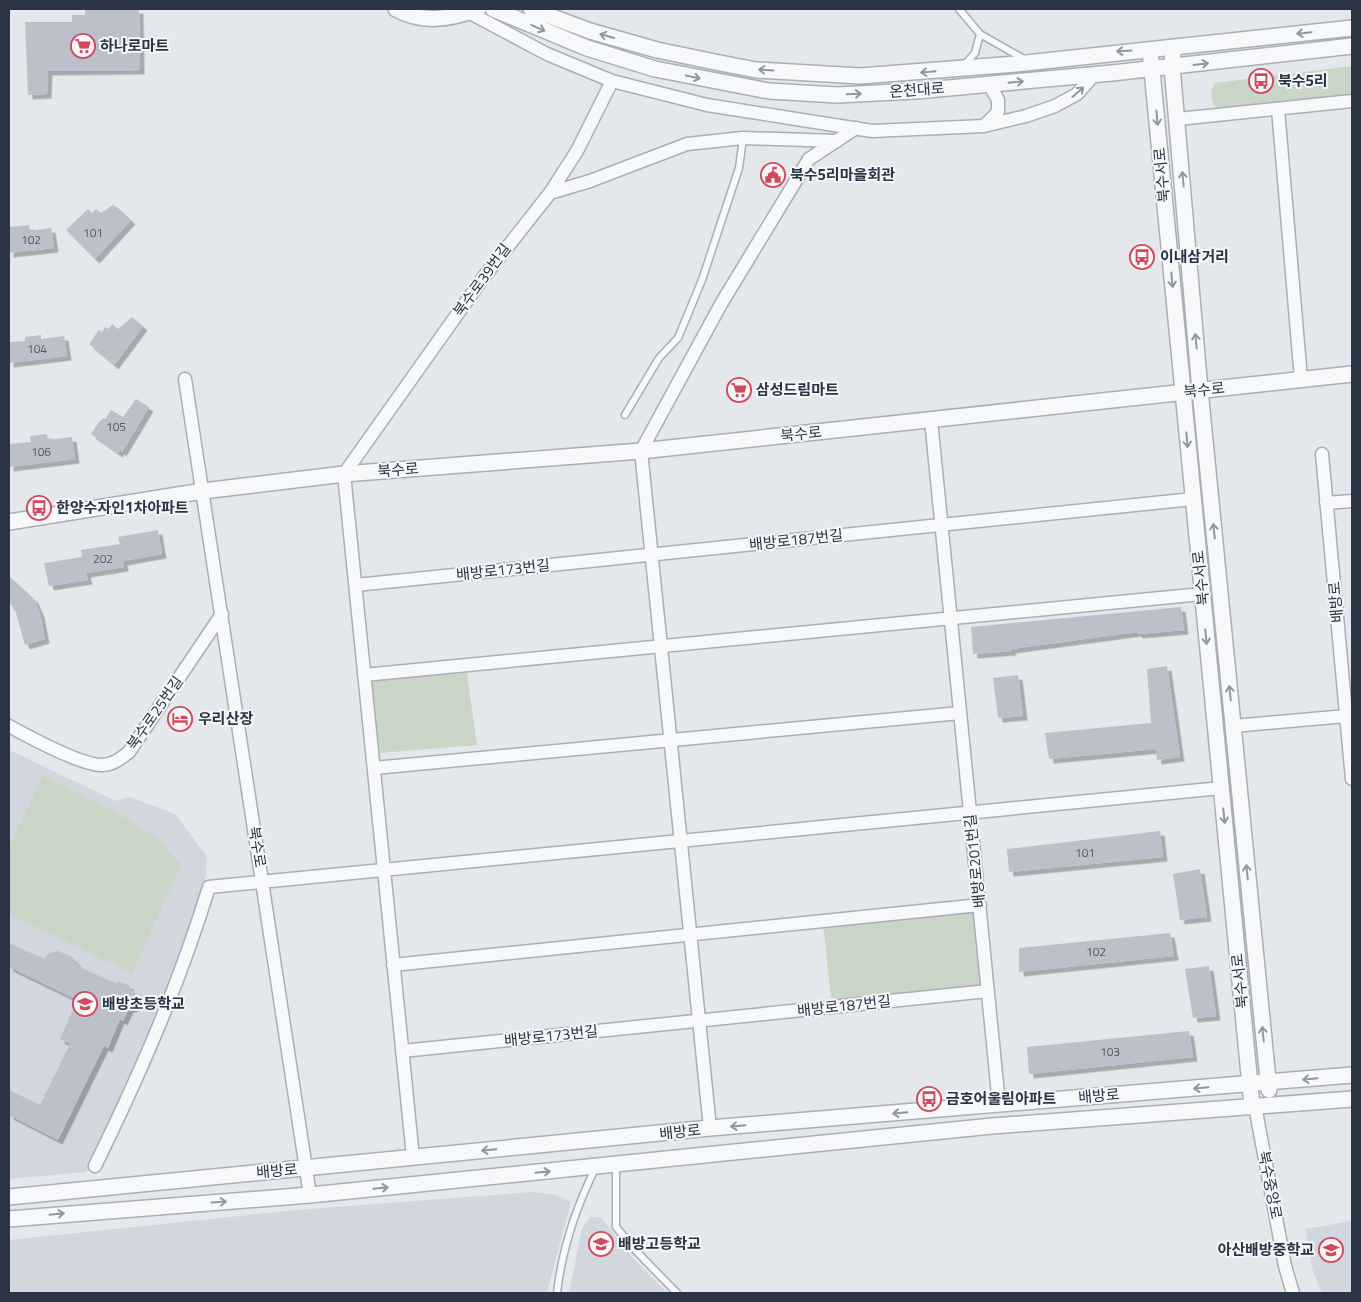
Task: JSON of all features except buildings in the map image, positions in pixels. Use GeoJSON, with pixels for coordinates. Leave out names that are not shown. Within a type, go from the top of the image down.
{"type":"FeatureCollection","features":[{"type":"Feature","properties":{"kind":"street"},"geometry":{"type":"LineString","coordinates":[[396,9],[418,18],[436,19],[452,18],[473,10],[547,54],[612,81],[707,106],[872,131],[984,126],[1055,106],[1077,94],[1094,75]]}},
{"type":"Feature","properties":{"kind":"street","name":"온천대로"},"geometry":{"type":"LineString","coordinates":[[493,9],[560,38],[655,69],[769,91],[837,95],[916,91],[1094,75],[1352,46]]}},
{"type":"Feature","properties":{"kind":"street","name":"온천대로"},"geometry":{"type":"LineString","coordinates":[[531,9],[590,31],[656,50],[756,70],[860,76],[960,69],[1352,28]]}},
{"type":"Feature","properties":{"kind":"street","name":"북수서로"},"geometry":{"type":"LineString","coordinates":[[1173,48],[1172,67],[1200,390],[1268,1082],[1259,1105]]}},
{"type":"Feature","properties":{"kind":"street","name":"북수서로"},"geometry":{"type":"LineString","coordinates":[[1150,50],[1250,1084],[1259,1105]]}},
{"type":"Feature","properties":{"kind":"street","name":"북수로39번길"},"geometry":{"type":"LineString","coordinates":[[344,474],[483,278],[550,193],[577,151],[612,81]]}},
{"type":"Feature","properties":{"kind":"street"},"geometry":{"type":"LineString","coordinates":[[984,126],[998,112],[998,100],[989,84]]}},
{"type":"Feature","properties":{"kind":"street"},"geometry":{"type":"LineString","coordinates":[[1178,119],[1352,101]]}},
{"type":"Feature","properties":{"kind":"street"},"geometry":{"type":"LineString","coordinates":[[1278,108],[1301,379]]}},
{"type":"Feature","properties":{"kind":"street"},"geometry":{"type":"LineString","coordinates":[[710,1128],[641,451],[721,304],[809,159],[856,128]]}},
{"type":"Feature","properties":{"kind":"street"},"geometry":{"type":"LineString","coordinates":[[550,193],[590,181],[687,144],[743,138],[837,141]]}},
{"type":"Feature","properties":{"kind":"street","name":"북수로"},"geometry":{"type":"LineString","coordinates":[[310,1195],[203,491],[344,474],[641,451],[1352,374]]}},
{"type":"Feature","properties":{"kind":"street"},"geometry":{"type":"LineString","coordinates":[[9,522],[203,491],[185,379]]}},
{"type":"Feature","properties":{"kind":"street","name":"배방로201번길"},"geometry":{"type":"LineString","coordinates":[[931,420],[999,1104]]}},
{"type":"Feature","properties":{"kind":"street","name":"배방로"},"geometry":{"type":"LineString","coordinates":[[1322,454],[1349,717],[1352,779]]}},
{"type":"Feature","properties":{"kind":"street"},"geometry":{"type":"LineString","coordinates":[[344,474],[413,1157]]}},
{"type":"Feature","properties":{"kind":"street"},"geometry":{"type":"LineString","coordinates":[[942,525],[1193,499]]}},
{"type":"Feature","properties":{"kind":"street"},"geometry":{"type":"LineString","coordinates":[[1326,503],[1352,500]]}},
{"type":"Feature","properties":{"kind":"street","name":"배방로187번길"},"geometry":{"type":"LineString","coordinates":[[651,555],[942,525]]}},
{"type":"Feature","properties":{"kind":"street","name":"배방로173번길"},"geometry":{"type":"LineString","coordinates":[[356,585],[651,555]]}},
{"type":"Feature","properties":{"kind":"street"},"geometry":{"type":"LineString","coordinates":[[364,675],[1202,594]]}},
{"type":"Feature","properties":{"kind":"street","name":"북수로25번길"},"geometry":{"type":"LineString","coordinates":[[9,726],[83,760],[101,765],[116,762],[129,752],[222,614]]}},
{"type":"Feature","properties":{"kind":"street"},"geometry":{"type":"LineString","coordinates":[[374,768],[960,712]]}},
{"type":"Feature","properties":{"kind":"street"},"geometry":{"type":"LineString","coordinates":[[1233,726],[1349,717]]}},
{"type":"Feature","properties":{"kind":"street"},"geometry":{"type":"LineString","coordinates":[[94,1166],[143,1067],[189,952],[209,887],[1221,788]]}},
{"type":"Feature","properties":{"kind":"street"},"geometry":{"type":"LineString","coordinates":[[394,965],[980,905]]}},
{"type":"Feature","properties":{"kind":"street","name":"배방로187번길"},"geometry":{"type":"LineString","coordinates":[[699,1021],[988,991]]}},
{"type":"Feature","properties":{"kind":"street","name":"배방로173번길"},"geometry":{"type":"LineString","coordinates":[[402,1051],[699,1021]]}},
{"type":"Feature","properties":{"kind":"street","name":"배방로"},"geometry":{"type":"LineString","coordinates":[[9,1197],[710,1128],[1352,1075]]}},
{"type":"Feature","properties":{"kind":"street","name":"배방로"},"geometry":{"type":"LineString","coordinates":[[9,1219],[310,1195],[992,1126],[1352,1099]]}},
{"type":"Feature","properties":{"kind":"street","name":"북수중앙로"},"geometry":{"type":"LineString","coordinates":[[1259,1105],[1283,1256],[1293,1293]]}},
{"type":"Feature","properties":{"kind":"lane"},"geometry":{"type":"LineString","coordinates":[[958,9],[980,34],[1030,62]]}},
{"type":"Feature","properties":{"kind":"lane"},"geometry":{"type":"LineString","coordinates":[[960,69],[975,53],[980,34]]}},
{"type":"Feature","properties":{"kind":"lane"},"geometry":{"type":"LineString","coordinates":[[625,414],[659,358],[678,338],[702,280],[739,168],[743,138]]}},
{"type":"Feature","properties":{"kind":"lane"},"geometry":{"type":"LineString","coordinates":[[616,1164],[616,1226],[637,1252],[677,1293]]}},
{"type":"Feature","properties":{"kind":"lane"},"geometry":{"type":"LineString","coordinates":[[557,1293],[560,1266],[567,1243],[582,1195],[596,1166]]}},
{"type":"Feature","properties":{"kind":"shaded area","name":"배방초등학교"},"geometry":{"type":"Polygon","coordinates":[[[9,750],[116,801],[130,797],[175,814],[207,857],[206,876],[186,947],[138,1061],[86,1172],[9,1179],[9,750]]]}},
{"type":"Feature","properties":{"kind":"shaded area"},"geometry":{"type":"Polygon","coordinates":[[[532,1192],[557,1195],[571,1202],[547,1293],[9,1293],[9,1240],[296,1210],[532,1192]]]}},
{"type":"Feature","properties":{"kind":"shaded area","name":"배방고등학교"},"geometry":{"type":"Polygon","coordinates":[[[590,1217],[601,1217],[631,1256],[667,1293],[569,1293],[582,1229],[590,1217]]]}},
{"type":"Feature","properties":{"kind":"shaded area","name":"아산배방중학교"},"geometry":{"type":"Polygon","coordinates":[[[1352,1221],[1352,1293],[1322,1293],[1313,1271],[1305,1229],[1352,1221]]]}},
{"type":"Feature","properties":{"kind":"green space"},"geometry":{"type":"Polygon","coordinates":[[[1352,66],[1352,94],[1217,108],[1213,104],[1211,91],[1215,83],[1352,66]]]}},
{"type":"Feature","properties":{"kind":"green space"},"geometry":{"type":"Polygon","coordinates":[[[467,673],[477,745],[380,753],[371,680],[467,673]]]}},
{"type":"Feature","properties":{"kind":"green space"},"geometry":{"type":"Polygon","coordinates":[[[43,775],[121,815],[160,840],[181,865],[132,973],[9,914],[9,848],[43,775]]]}},
{"type":"Feature","properties":{"kind":"green space"},"geometry":{"type":"Polygon","coordinates":[[[983,908],[991,991],[832,1007],[823,925],[983,908]]]}},
{"type":"Feature","properties":{"kind":"place","name":"하나로마트"},"geometry":{"type":"Point","coordinates":[83,46]}},
{"type":"Feature","properties":{"kind":"place","name":"북수5리"},"geometry":{"type":"Point","coordinates":[1261,81]}},
{"type":"Feature","properties":{"kind":"place","name":"북수5리마을회관"},"geometry":{"type":"Point","coordinates":[773,175]}},
{"type":"Feature","properties":{"kind":"place","name":"이내삼거리"},"geometry":{"type":"Point","coordinates":[1142,257]}},
{"type":"Feature","properties":{"kind":"place","name":"삼성드림마트"},"geometry":{"type":"Point","coordinates":[739,390]}},
{"type":"Feature","properties":{"kind":"place","name":"한양수자인1차아파트"},"geometry":{"type":"Point","coordinates":[39,508]}},
{"type":"Feature","properties":{"kind":"place","name":"우리산장"},"geometry":{"type":"Point","coordinates":[180,719]}},
{"type":"Feature","properties":{"kind":"place","name":"배방초등학교"},"geometry":{"type":"Point","coordinates":[85,1004]}},
{"type":"Feature","properties":{"kind":"place","name":"금호어울림아파트"},"geometry":{"type":"Point","coordinates":[929,1099]}},
{"type":"Feature","properties":{"kind":"place","name":"배방고등학교"},"geometry":{"type":"Point","coordinates":[601,1244]}},
{"type":"Feature","properties":{"kind":"place","name":"아산배방중학교"},"geometry":{"type":"Point","coordinates":[1331,1250]}}]}
